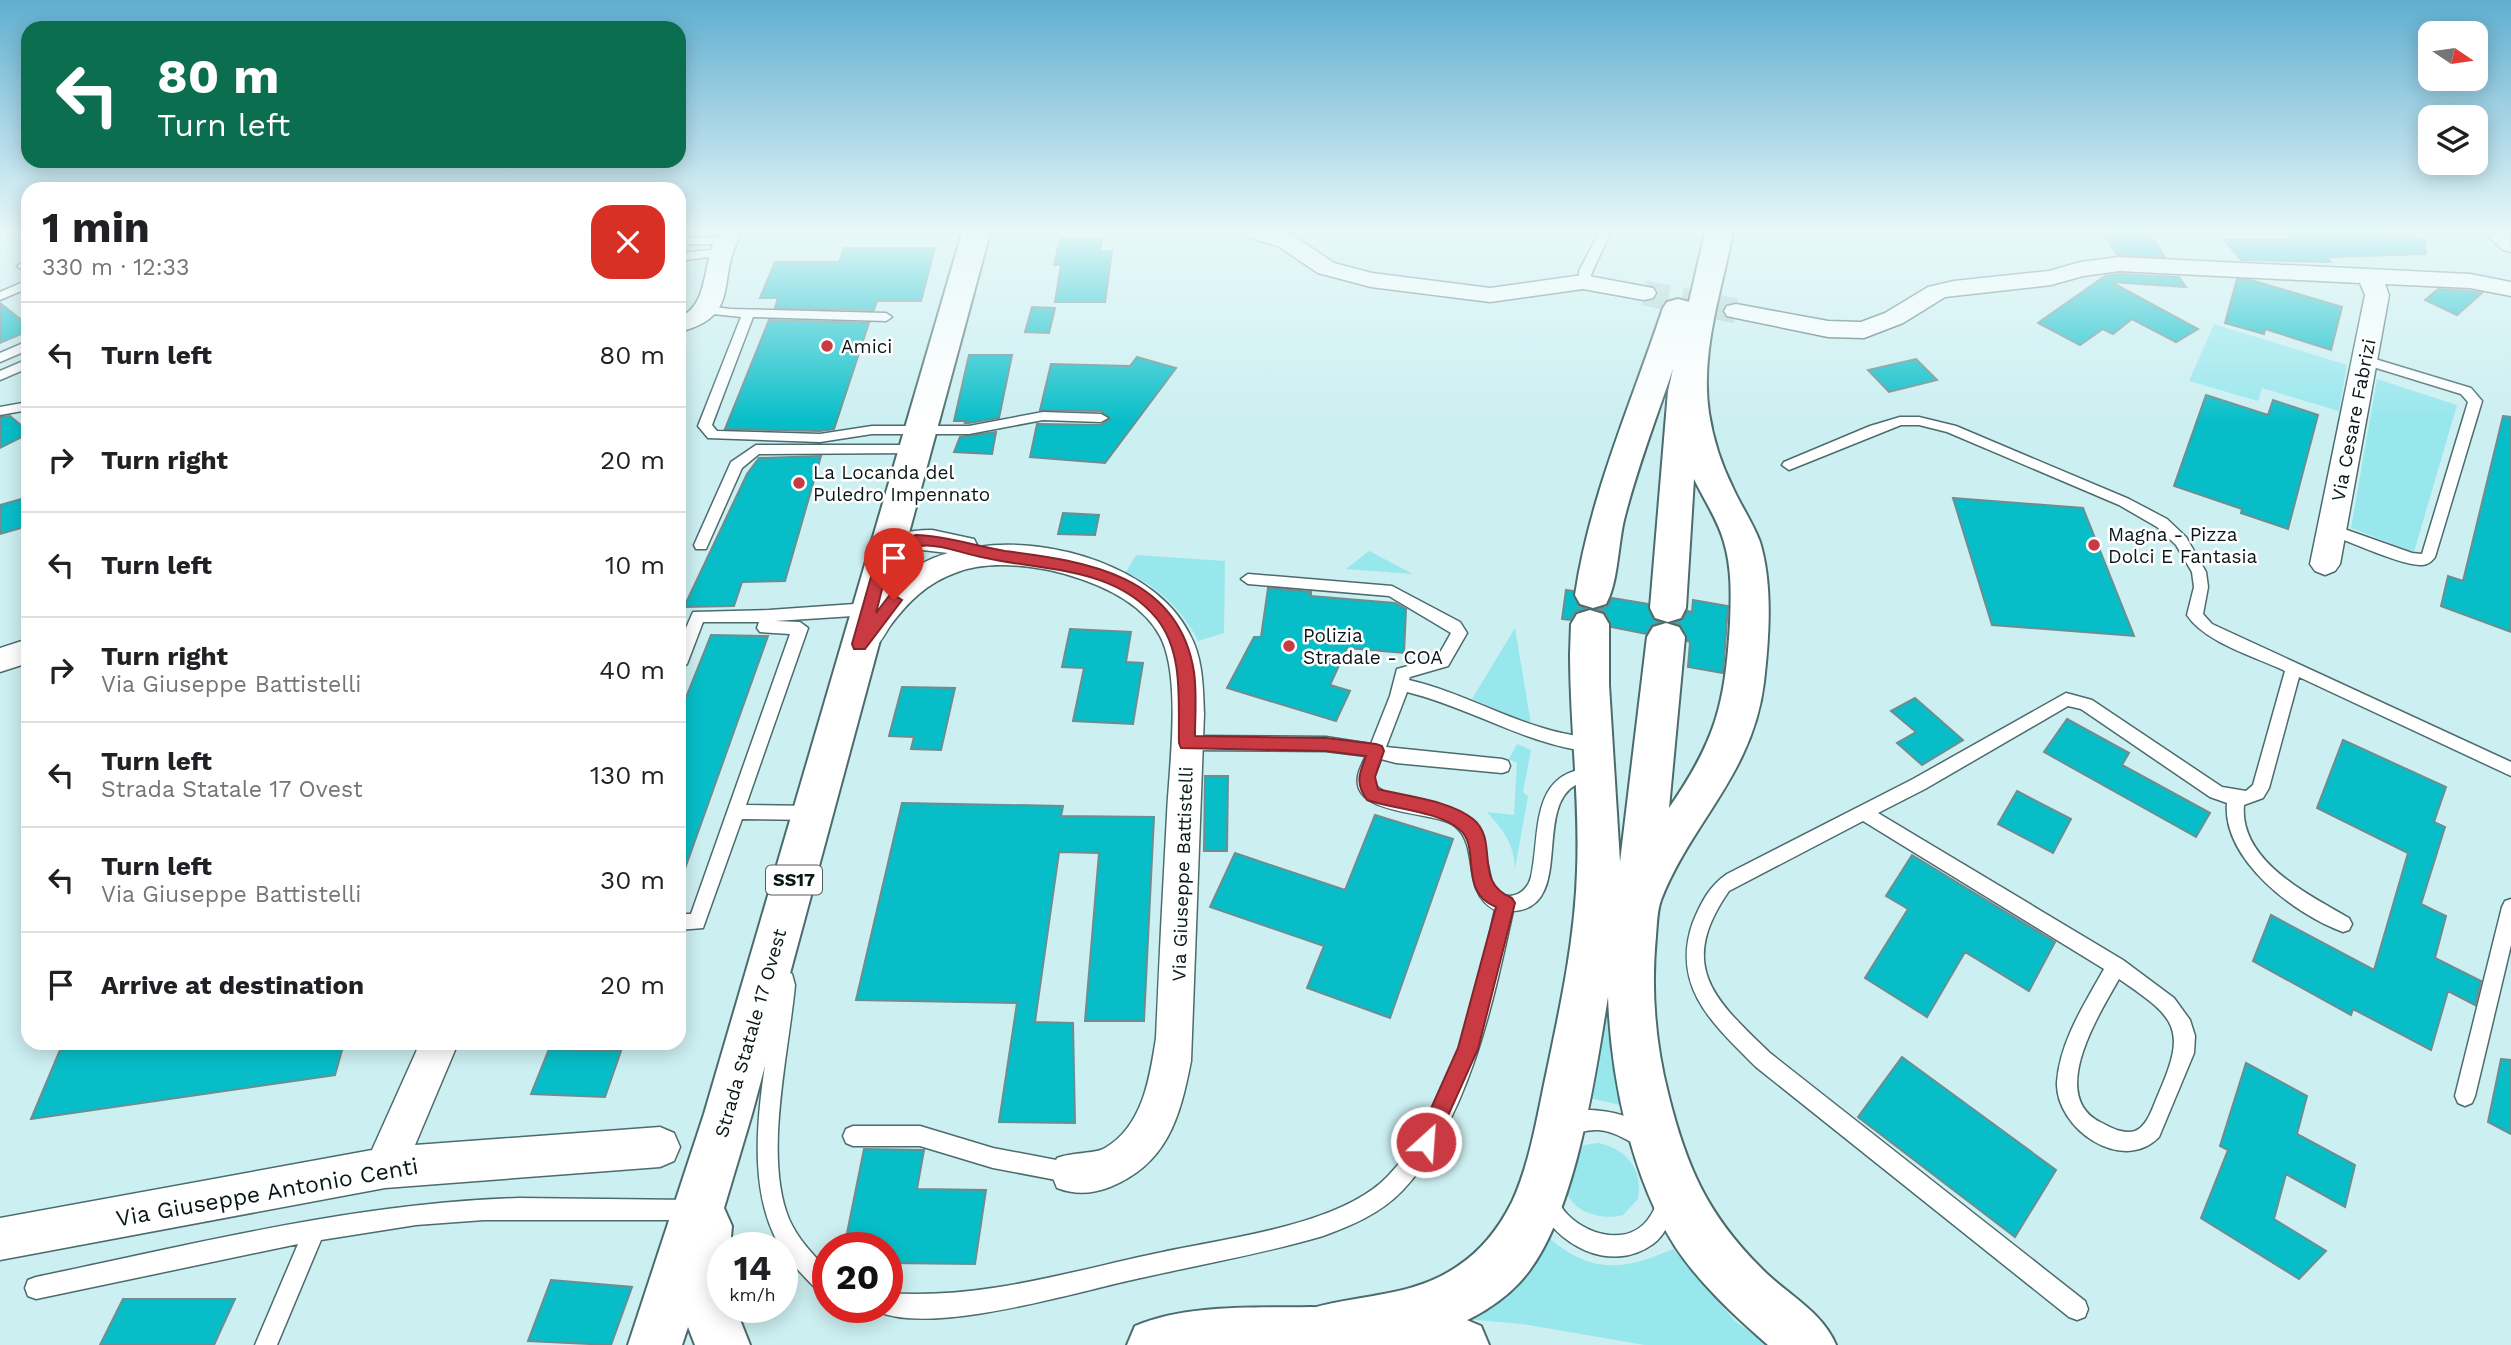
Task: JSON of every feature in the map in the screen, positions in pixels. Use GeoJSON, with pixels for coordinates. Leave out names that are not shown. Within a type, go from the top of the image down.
{"type":"FeatureCollection","features":[{"type":"Feature","properties":{"kind":"main road","name":"Strada Statale 17 Ovest"},"geometry":{"type":"LineString","coordinates":[[655,1345],[727,1114],[958,296]]}},
{"type":"Feature","properties":{"kind":"main road"},"geometry":{"type":"LineString","coordinates":[[1311,1334],[1406,1315],[1437,1306],[1469,1290],[1499,1266],[1517,1245],[1530,1219],[1558,1127],[1586,990],[1596,921],[1599,868],[1589,700],[1592,609],[1600,541],[1609,503],[1664,358],[1691,296]]}},
{"type":"Feature","properties":{"kind":"main road"},"geometry":{"type":"LineString","coordinates":[[1633,921],[1650,878],[1725,752],[1737,723],[1746,683],[1749,589],[1746,559],[1741,537],[1714,486],[1698,443],[1689,402],[1695,296]]}},
{"type":"Feature","properties":{"kind":"main road"},"geometry":{"type":"LineString","coordinates":[[1690,364],[1682,410],[1667,623],[1633,921],[1630,973],[1633,1034],[1643,1091],[1664,1168],[1695,1230],[1718,1262],[1764,1309],[1809,1345]]}},
{"type":"Feature","properties":{"kind":"main road"},"geometry":{"type":"LineString","coordinates":[[723,1345],[707,1308],[703,1255],[712,1181],[727,1114]]}},
{"type":"Feature","properties":{"kind":"main road"},"geometry":{"type":"LineString","coordinates":[[1154,1345],[1228,1336],[1311,1334],[1462,1345]]}},
{"type":"Feature","properties":{"kind":"street"},"geometry":{"type":"LineString","coordinates":[[686,323],[708,310],[713,296]]}},
{"type":"Feature","properties":{"kind":"street"},"geometry":{"type":"LineString","coordinates":[[1736,311],[1828,329],[1864,330],[1879,326],[1932,296]]}},
{"type":"Feature","properties":{"kind":"street","name":"Via Cesare Fabrizi"},"geometry":{"type":"LineString","coordinates":[[2325,564],[2376,296]]}},
{"type":"Feature","properties":{"kind":"street"},"geometry":{"type":"LineString","coordinates":[[902,490],[917,517],[934,531],[955,555]]}},
{"type":"Feature","properties":{"kind":"street","name":"Via Giuseppe Battistelli"},"geometry":{"type":"LineString","coordinates":[[883,556],[912,567],[955,555],[1003,556],[1054,562],[1105,575],[1132,589],[1157,609],[1172,628],[1183,656],[1188,688],[1187,743],[1175,1038],[1166,1091],[1150,1129],[1129,1156],[1102,1171],[1072,1173]]}},
{"type":"Feature","properties":{"kind":"street","name":"Via Giuseppe Battistelli"},"geometry":{"type":"LineString","coordinates":[[864,627],[909,585],[955,555]]}},
{"type":"Feature","properties":{"kind":"street"},"geometry":{"type":"LineString","coordinates":[[0,660],[21,653]]}},
{"type":"Feature","properties":{"kind":"street"},"geometry":{"type":"LineString","coordinates":[[385,1168],[436,1050]]}},
{"type":"Feature","properties":{"kind":"street","name":"Via Giuseppe Antonio Centi"},"geometry":{"type":"LineString","coordinates":[[0,1239],[385,1168],[660,1147]]}},
{"type":"Feature","properties":{"kind":"lane"},"geometry":{"type":"LineString","coordinates":[[708,310],[748,314],[886,317]]}},
{"type":"Feature","properties":{"kind":"lane"},"geometry":{"type":"LineString","coordinates":[[748,314],[705,426],[708,432],[719,436],[820,438],[858,431],[917,439]]}},
{"type":"Feature","properties":{"kind":"lane"},"geometry":{"type":"LineString","coordinates":[[0,358],[21,348]]}},
{"type":"Feature","properties":{"kind":"lane"},"geometry":{"type":"LineString","coordinates":[[2333,530],[2410,558],[2420,560],[2428,557],[2475,401],[2471,394],[2463,390],[2364,360]]}},
{"type":"Feature","properties":{"kind":"lane"},"geometry":{"type":"LineString","coordinates":[[0,376],[21,366]]}},
{"type":"Feature","properties":{"kind":"lane"},"geometry":{"type":"LineString","coordinates":[[0,411],[21,407]]}},
{"type":"Feature","properties":{"kind":"lane"},"geometry":{"type":"LineString","coordinates":[[701,545],[736,465],[756,450],[917,439],[1043,416],[1101,418]]}},
{"type":"Feature","properties":{"kind":"lane"},"geometry":{"type":"LineString","coordinates":[[1789,465],[1874,429],[1900,421],[1919,421],[1960,433],[2124,502],[2162,523],[2186,547],[2199,572],[2201,587],[2194,612],[2197,620],[2215,633],[2511,769]]}},
{"type":"Feature","properties":{"kind":"lane"},"geometry":{"type":"LineString","coordinates":[[1248,579],[1395,592],[1457,628],[1459,633],[1442,662],[1436,666],[1406,670],[1400,684],[1398,696],[1366,777],[1370,792],[1378,799],[1453,815],[1466,823],[1475,839],[1481,883],[1492,898],[1506,903],[1524,901],[1536,891],[1548,815],[1554,795],[1593,760],[1565,744],[1542,739],[1429,691],[1400,684]]}},
{"type":"Feature","properties":{"kind":"lane"},"geometry":{"type":"LineString","coordinates":[[686,646],[698,616],[769,616],[864,627]]}},
{"type":"Feature","properties":{"kind":"lane"},"geometry":{"type":"LineString","coordinates":[[686,922],[697,922],[800,628],[765,628],[769,616]]}},
{"type":"Feature","properties":{"kind":"lane"},"geometry":{"type":"LineString","coordinates":[[2077,1309],[1763,1060],[1717,1015],[1698,980],[1694,962],[1699,932],[1708,907],[1723,886],[1743,873],[1919,784],[2061,700],[2071,698],[2085,704],[2207,787],[2236,798],[2253,797],[2261,789],[2293,669]]}},
{"type":"Feature","properties":{"kind":"lane"},"geometry":{"type":"LineString","coordinates":[[1187,743],[1326,744],[1396,756],[1502,766]]}},
{"type":"Feature","properties":{"kind":"lane"},"geometry":{"type":"LineString","coordinates":[[2236,798],[2235,823],[2261,866],[2298,897],[2343,924]]}},
{"type":"Feature","properties":{"kind":"lane"},"geometry":{"type":"LineString","coordinates":[[735,812],[813,813]]}},
{"type":"Feature","properties":{"kind":"lane"},"geometry":{"type":"LineString","coordinates":[[1864,813],[2116,966],[2157,993],[2175,1010],[2185,1027],[2185,1056],[2152,1130],[2143,1138],[2128,1142],[2103,1135],[2085,1123],[2073,1109],[2066,1087],[2070,1056],[2116,966]]}},
{"type":"Feature","properties":{"kind":"lane"},"geometry":{"type":"LineString","coordinates":[[903,1305],[935,1307],[981,1301],[1285,1236],[1340,1220],[1366,1207],[1386,1193],[1419,1155],[1454,1084],[1479,1013],[1506,903]]}},
{"type":"Feature","properties":{"kind":"lane"},"geometry":{"type":"LineString","coordinates":[[2465,1096],[2511,907]]}},
{"type":"Feature","properties":{"kind":"lane"},"geometry":{"type":"LineString","coordinates":[[768,972],[781,976],[786,985],[769,1124],[771,1191],[774,1208],[786,1236],[812,1271]]}},
{"type":"Feature","properties":{"kind":"lane"},"geometry":{"type":"LineString","coordinates":[[1542,1185],[1547,1205],[1560,1223],[1577,1237],[1598,1245],[1619,1247],[1638,1242],[1654,1232],[1664,1216],[1669,1197],[1664,1168],[1644,1139],[1624,1125],[1603,1119],[1581,1119],[1558,1127]]}},
{"type":"Feature","properties":{"kind":"lane"},"geometry":{"type":"LineString","coordinates":[[853,1136],[920,1136],[993,1158],[1072,1173]]}},
{"type":"Feature","properties":{"kind":"lane"},"geometry":{"type":"LineString","coordinates":[[36,1289],[314,1232],[416,1215],[462,1211],[697,1210]]}},
{"type":"Feature","properties":{"kind":"lane"},"geometry":{"type":"LineString","coordinates":[[266,1345],[314,1232]]}},
{"type":"Feature","properties":{"kind":"shaded area"},"geometry":{"type":"Polygon","coordinates":[[[2214,324],[2347,365],[2339,411],[2262,388],[2258,401],[2189,381],[2214,324]]]}},
{"type":"Feature","properties":{"kind":"shaded area"},"geometry":{"type":"Polygon","coordinates":[[[2377,379],[2457,405],[2414,552],[2351,528],[2377,379]]]}},
{"type":"Feature","properties":{"kind":"shaded area"},"geometry":{"type":"Polygon","coordinates":[[[1369,551],[1413,574],[1346,569],[1369,551]]]}},
{"type":"Feature","properties":{"kind":"shaded area"},"geometry":{"type":"Polygon","coordinates":[[[1136,555],[1225,561],[1224,633],[1198,641],[1192,629],[1168,600],[1126,572],[1136,555]]]}},
{"type":"Feature","properties":{"kind":"shaded area"},"geometry":{"type":"Polygon","coordinates":[[[1515,628],[1531,724],[1472,699],[1515,628]]]}},
{"type":"Feature","properties":{"kind":"shaded area"},"geometry":{"type":"Polygon","coordinates":[[[1517,744],[1531,750],[1523,792],[1528,796],[1515,869],[1507,838],[1487,812],[1514,815],[1517,763],[1509,759],[1517,744]]]}},
{"type":"Feature","properties":{"kind":"shaded area"},"geometry":{"type":"Polygon","coordinates":[[[1608,992],[1610,1040],[1624,1106],[1594,1099],[1581,1101],[1608,992]]]}},
{"type":"Feature","properties":{"kind":"shaded area"},"geometry":{"type":"Polygon","coordinates":[[[1598,1143],[1625,1155],[1638,1178],[1638,1199],[1623,1215],[1605,1217],[1587,1212],[1572,1202],[1567,1194],[1565,1180],[1575,1151],[1585,1145],[1598,1143]]]}},
{"type":"Feature","properties":{"kind":"shaded area"},"geometry":{"type":"Polygon","coordinates":[[[1548,1237],[1578,1258],[1608,1265],[1639,1262],[1673,1249],[1735,1321],[1767,1345],[1645,1345],[1522,1324],[1466,1319],[1548,1237]]]}},
{"type":"Feature","properties":{"kind":"building"},"geometry":{"type":"Polygon","coordinates":[[[761,296],[922,296],[921,301],[877,301],[874,310],[775,308],[778,298],[760,298],[761,296]]]}},
{"type":"Feature","properties":{"kind":"building"},"geometry":{"type":"Polygon","coordinates":[[[1056,296],[1106,296],[1105,302],[1055,302],[1056,296]]]}},
{"type":"Feature","properties":{"kind":"building"},"geometry":{"type":"Polygon","coordinates":[[[2077,296],[2136,296],[2198,329],[2176,342],[2132,319],[2113,334],[2103,329],[2080,345],[2038,323],[2077,296]]]}},
{"type":"Feature","properties":{"kind":"building"},"geometry":{"type":"Polygon","coordinates":[[[2232,296],[2304,296],[2342,307],[2331,350],[2265,329],[2264,334],[2225,323],[2232,296]]]}},
{"type":"Feature","properties":{"kind":"building"},"geometry":{"type":"Polygon","coordinates":[[[2430,296],[2479,296],[2457,315],[2425,300],[2430,296]]]}},
{"type":"Feature","properties":{"kind":"building"},"geometry":{"type":"Polygon","coordinates":[[[0,303],[21,320],[21,334],[0,343],[0,303]]]}},
{"type":"Feature","properties":{"kind":"building"},"geometry":{"type":"Polygon","coordinates":[[[1032,307],[1055,308],[1049,333],[1025,332],[1032,307]]]}},
{"type":"Feature","properties":{"kind":"building"},"geometry":{"type":"Polygon","coordinates":[[[769,320],[869,323],[834,429],[725,429],[769,320]]]}},
{"type":"Feature","properties":{"kind":"building"},"geometry":{"type":"Polygon","coordinates":[[[969,355],[1012,355],[999,418],[969,423],[954,421],[969,355]]]}},
{"type":"Feature","properties":{"kind":"building"},"geometry":{"type":"Polygon","coordinates":[[[1137,357],[1176,368],[1105,463],[1030,457],[1037,424],[1101,425],[1110,419],[1101,411],[1040,410],[1051,364],[1130,366],[1137,357]]]}},
{"type":"Feature","properties":{"kind":"building"},"geometry":{"type":"Polygon","coordinates":[[[1916,359],[1937,380],[1889,392],[1868,370],[1916,359]]]}},
{"type":"Feature","properties":{"kind":"building"},"geometry":{"type":"Polygon","coordinates":[[[2206,395],[2268,415],[2273,400],[2318,415],[2288,529],[2241,513],[2242,509],[2174,486],[2206,395]]]}},
{"type":"Feature","properties":{"kind":"building"},"geometry":{"type":"Polygon","coordinates":[[[10,416],[21,425],[21,438],[0,448],[0,417],[10,416]]]}},
{"type":"Feature","properties":{"kind":"building"},"geometry":{"type":"Polygon","coordinates":[[[2503,416],[2511,417],[2511,632],[2441,606],[2448,576],[2463,581],[2503,416]]]}},
{"type":"Feature","properties":{"kind":"building"},"geometry":{"type":"Polygon","coordinates":[[[996,432],[992,454],[954,452],[960,437],[996,432]]]}},
{"type":"Feature","properties":{"kind":"building"},"geometry":{"type":"Polygon","coordinates":[[[821,456],[785,581],[742,582],[734,606],[686,607],[747,474],[759,458],[821,456]]]}},
{"type":"Feature","properties":{"kind":"building"},"geometry":{"type":"Polygon","coordinates":[[[1953,498],[2083,508],[2134,636],[1992,625],[1953,498]]]}},
{"type":"Feature","properties":{"kind":"building"},"geometry":{"type":"Polygon","coordinates":[[[21,499],[21,528],[0,534],[0,505],[21,499]]]}},
{"type":"Feature","properties":{"kind":"building"},"geometry":{"type":"Polygon","coordinates":[[[1063,513],[1099,515],[1095,535],[1058,534],[1063,513]]]}},
{"type":"Feature","properties":{"kind":"building"},"geometry":{"type":"Polygon","coordinates":[[[1268,588],[1311,592],[1311,596],[1395,603],[1406,609],[1404,653],[1347,648],[1330,685],[1350,691],[1336,721],[1227,688],[1254,637],[1261,637],[1268,588]]]}},
{"type":"Feature","properties":{"kind":"building"},"geometry":{"type":"Polygon","coordinates":[[[1566,590],[1573,591],[1578,605],[1586,609],[1576,611],[1570,620],[1562,619],[1566,590]]]}},
{"type":"Feature","properties":{"kind":"building"},"geometry":{"type":"Polygon","coordinates":[[[1612,598],[1648,604],[1653,619],[1660,622],[1651,626],[1646,634],[1612,627],[1605,613],[1597,609],[1607,607],[1612,598]]]}},
{"type":"Feature","properties":{"kind":"building"},"geometry":{"type":"Polygon","coordinates":[[[1693,600],[1728,606],[1723,673],[1688,667],[1690,642],[1687,641],[1681,626],[1674,623],[1683,619],[1687,611],[1692,612],[1693,600]]]}},
{"type":"Feature","properties":{"kind":"building"},"geometry":{"type":"Polygon","coordinates":[[[1070,629],[1131,632],[1126,662],[1143,663],[1133,724],[1073,721],[1084,668],[1062,667],[1070,629]]]}},
{"type":"Feature","properties":{"kind":"building"},"geometry":{"type":"Polygon","coordinates":[[[711,635],[768,636],[686,866],[686,698],[711,635]]]}},
{"type":"Feature","properties":{"kind":"building"},"geometry":{"type":"Polygon","coordinates":[[[902,687],[955,688],[941,750],[911,749],[914,737],[889,736],[902,687]]]}},
{"type":"Feature","properties":{"kind":"building"},"geometry":{"type":"Polygon","coordinates":[[[1915,698],[1963,740],[1922,765],[1897,743],[1916,732],[1891,711],[1915,698]]]}},
{"type":"Feature","properties":{"kind":"building"},"geometry":{"type":"Polygon","coordinates":[[[2067,719],[2129,753],[2122,765],[2210,813],[2196,837],[2044,752],[2067,719]]]}},
{"type":"Feature","properties":{"kind":"building"},"geometry":{"type":"Polygon","coordinates":[[[2343,740],[2446,787],[2434,822],[2445,827],[2421,904],[2446,916],[2435,958],[2481,981],[2475,1005],[2448,991],[2431,1050],[2353,1009],[2351,1015],[2253,961],[2271,915],[2374,970],[2408,853],[2317,808],[2343,740]]]}},
{"type":"Feature","properties":{"kind":"building"},"geometry":{"type":"Polygon","coordinates":[[[1205,776],[1228,776],[1227,851],[1204,851],[1205,776]]]}},
{"type":"Feature","properties":{"kind":"building"},"geometry":{"type":"Polygon","coordinates":[[[2017,791],[2071,819],[2053,853],[1998,824],[2017,791]]]}},
{"type":"Feature","properties":{"kind":"building"},"geometry":{"type":"Polygon","coordinates":[[[902,803],[1063,806],[1061,816],[1154,817],[1144,1021],[1085,1021],[1099,853],[1059,852],[1035,1022],[1073,1023],[1075,1123],[999,1122],[1017,1003],[856,1000],[902,803]]]}},
{"type":"Feature","properties":{"kind":"building"},"geometry":{"type":"Polygon","coordinates":[[[1375,815],[1453,839],[1390,1018],[1307,988],[1324,946],[1210,907],[1235,853],[1345,890],[1375,815]]]}},
{"type":"Feature","properties":{"kind":"building"},"geometry":{"type":"Polygon","coordinates":[[[1912,855],[2055,942],[2029,991],[1965,952],[1927,1017],[1865,978],[1908,909],[1886,896],[1912,855]]]}},
{"type":"Feature","properties":{"kind":"building"},"geometry":{"type":"Polygon","coordinates":[[[60,1050],[342,1050],[335,1075],[31,1119],[60,1050]]]}},
{"type":"Feature","properties":{"kind":"building"},"geometry":{"type":"Polygon","coordinates":[[[549,1050],[621,1051],[605,1097],[531,1094],[549,1050]]]}},
{"type":"Feature","properties":{"kind":"building"},"geometry":{"type":"Polygon","coordinates":[[[1902,1057],[2056,1170],[2015,1237],[1858,1117],[1902,1057]]]}},
{"type":"Feature","properties":{"kind":"building"},"geometry":{"type":"Polygon","coordinates":[[[2501,1059],[2511,1060],[2511,1134],[2488,1122],[2501,1059]]]}},
{"type":"Feature","properties":{"kind":"building"},"geometry":{"type":"Polygon","coordinates":[[[2246,1063],[2307,1096],[2297,1134],[2355,1165],[2345,1207],[2286,1174],[2274,1219],[2326,1251],[2299,1279],[2201,1218],[2228,1150],[2220,1146],[2246,1063]]]}},
{"type":"Feature","properties":{"kind":"building"},"geometry":{"type":"Polygon","coordinates":[[[864,1149],[924,1150],[917,1189],[986,1190],[975,1264],[903,1263],[903,1232],[847,1232],[864,1149]]]}},
{"type":"Feature","properties":{"kind":"building"},"geometry":{"type":"Polygon","coordinates":[[[551,1280],[632,1287],[611,1345],[528,1341],[551,1280]]]}},
{"type":"Feature","properties":{"kind":"building"},"geometry":{"type":"Polygon","coordinates":[[[123,1299],[235,1299],[214,1345],[100,1345],[123,1299]]]}},
{"type":"Feature","properties":{"kind":"tunnel"},"geometry":{"type":"LineString","coordinates":[[1658,296],[1736,311]]}},
{"type":"Feature","properties":{"kind":"place","name":"Amici"},"geometry":{"type":"Point","coordinates":[827,346]}},
{"type":"Feature","properties":{"kind":"place","name":"La Locanda del Puledro Impennato"},"geometry":{"type":"Point","coordinates":[799,483]}},
{"type":"Feature","properties":{"kind":"place","name":"Magna - Pizza Dolci E Fantasia"},"geometry":{"type":"Point","coordinates":[2094,545]}},
{"type":"Feature","properties":{"kind":"place","name":"Polizia Stradale - COA"},"geometry":{"type":"Point","coordinates":[1289,646]}},
{"type":"Feature","properties":{"kind":"route"},"geometry":{"type":"LineString","coordinates":[[894,600],[860,644],[883,556],[899,545],[916,540],[943,541],[986,553],[1054,562],[1105,575],[1126,585],[1150,602],[1163,615],[1175,634],[1181,648],[1188,688],[1187,743],[1326,744],[1376,751],[1366,777],[1367,786],[1373,795],[1378,799],[1453,815],[1469,826],[1474,834],[1481,883],[1492,898],[1506,903],[1494,958],[1468,1049],[1426,1142]]}}]}
